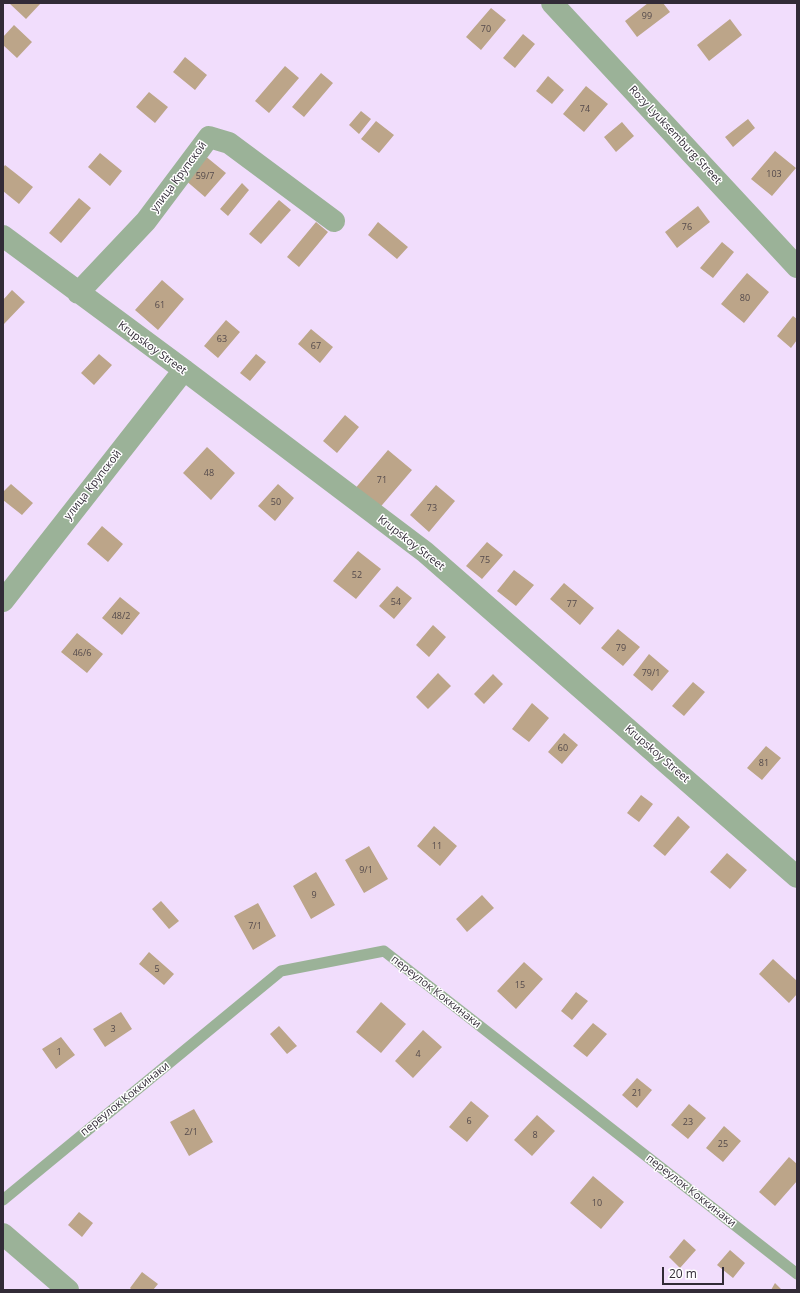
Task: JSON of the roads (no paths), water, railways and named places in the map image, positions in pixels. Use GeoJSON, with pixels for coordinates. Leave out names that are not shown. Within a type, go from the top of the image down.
{"type":"FeatureCollection","features":[{"type":"Feature","properties":{"kind":"street","name":"Rozy Lyuksemburg Street"},"geometry":{"type":"LineString","coordinates":[[552,3],[797,267]]}},
{"type":"Feature","properties":{"kind":"street","name":"улица Крупской"},"geometry":{"type":"LineString","coordinates":[[78,293],[146,221],[209,137],[230,143],[334,221]]}},
{"type":"Feature","properties":{"kind":"street","name":"Krupskoy Street"},"geometry":{"type":"LineString","coordinates":[[3,236],[184,370],[425,552],[797,876]]}},
{"type":"Feature","properties":{"kind":"street","name":"улица Крупской"},"geometry":{"type":"LineString","coordinates":[[3,601],[184,370]]}},
{"type":"Feature","properties":{"kind":"street"},"geometry":{"type":"LineString","coordinates":[[3,1234],[68,1290]]}},
{"type":"Feature","properties":{"kind":"lane","name":"переулок Коккинаки"},"geometry":{"type":"LineString","coordinates":[[3,1200],[281,971],[384,951],[797,1274]]}}]}
